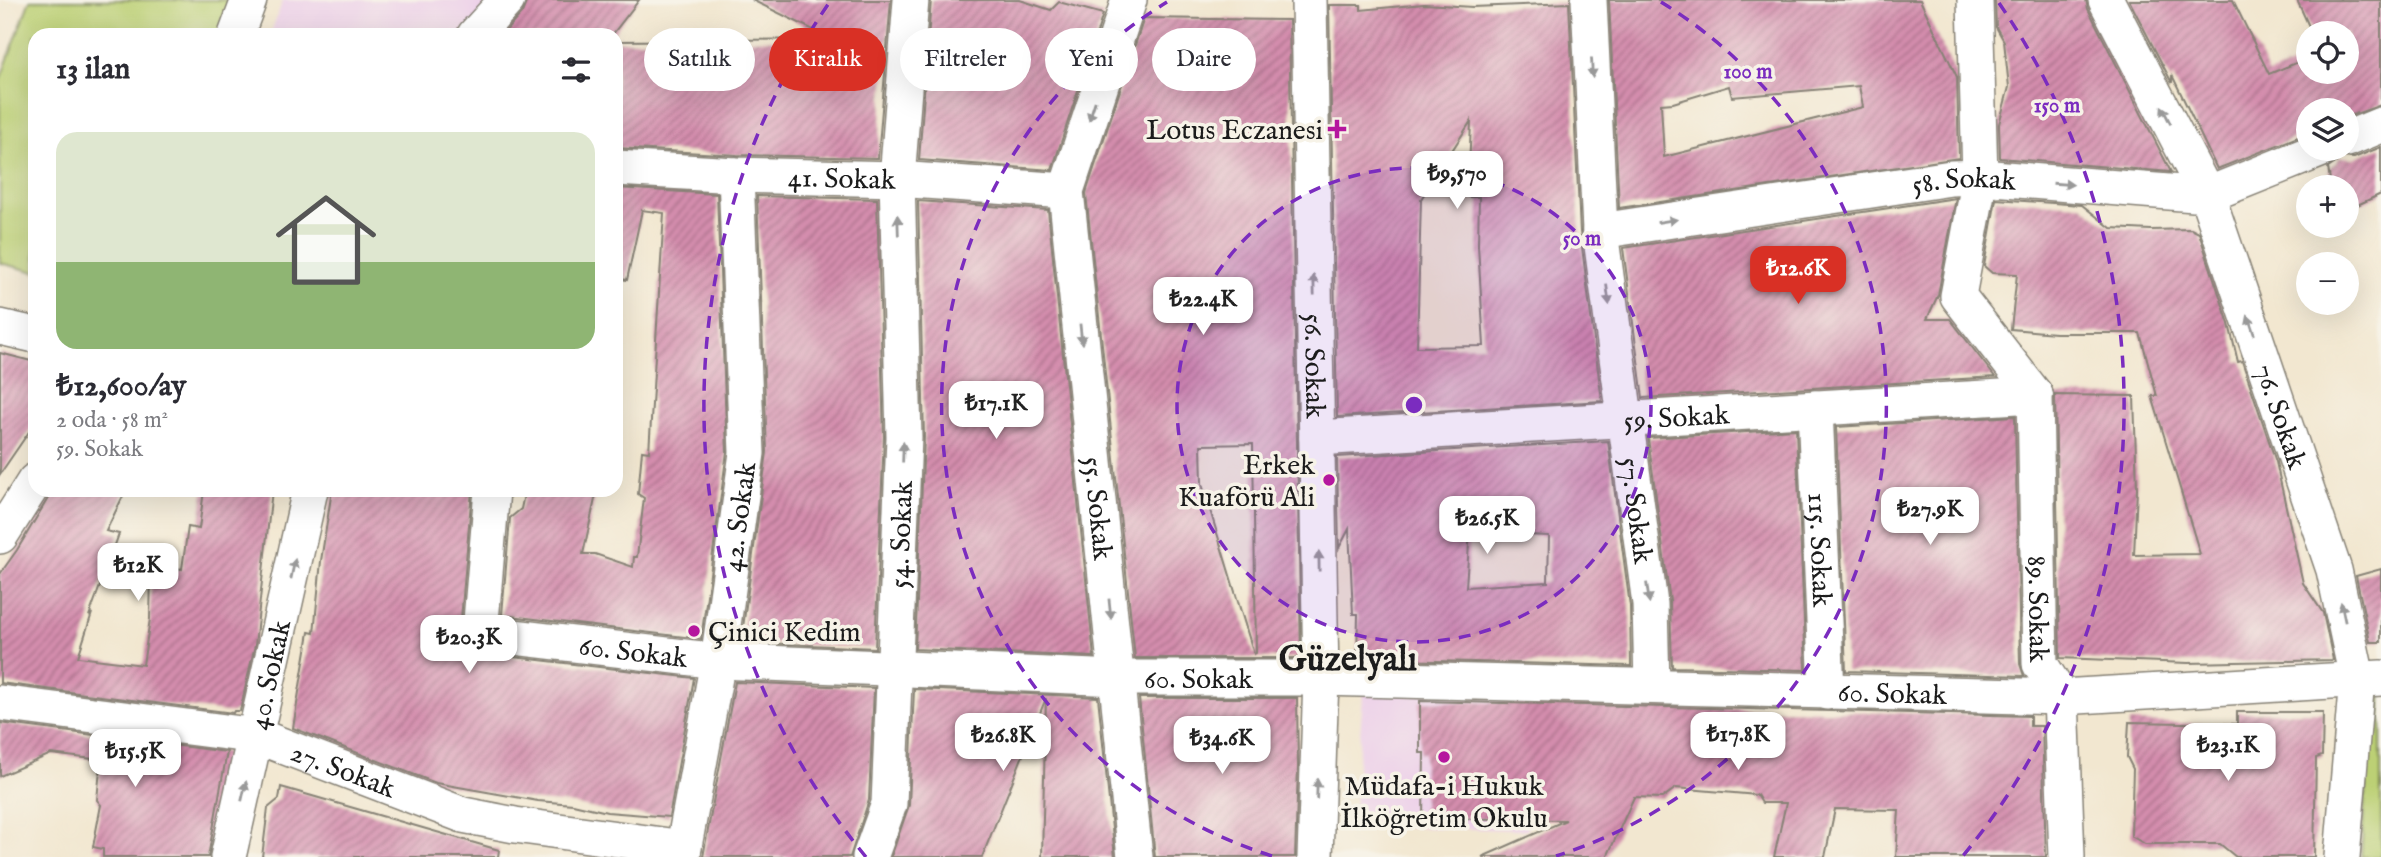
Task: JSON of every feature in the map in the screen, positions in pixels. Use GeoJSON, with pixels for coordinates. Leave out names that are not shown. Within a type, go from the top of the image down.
{"type":"FeatureCollection","features":[{"type":"Feature","properties":{"kind":"street"},"geometry":{"type":"LineString","coordinates":[[239,28],[249,0]]}},
{"type":"Feature","properties":{"kind":"street"},"geometry":{"type":"LineString","coordinates":[[481,28],[507,0]]}},
{"type":"Feature","properties":{"kind":"street","name":"54. Sokak"},"geometry":{"type":"LineString","coordinates":[[870,857],[889,804],[904,437],[897,179],[911,0]]}},
{"type":"Feature","properties":{"kind":"street","name":"55. Sokak"},"geometry":{"type":"LineString","coordinates":[[1129,0],[1066,191],[1135,857]]}},
{"type":"Feature","properties":{"kind":"street","name":"56. Sokak"},"geometry":{"type":"LineString","coordinates":[[1309,0],[1321,678],[1315,857]]}},
{"type":"Feature","properties":{"kind":"street","name":"57. Sokak"},"geometry":{"type":"LineString","coordinates":[[1589,0],[1600,231],[1650,604],[1653,686]]}},
{"type":"Feature","properties":{"kind":"street"},"geometry":{"type":"LineString","coordinates":[[1975,0],[1980,177],[1958,296],[2035,395]]}},
{"type":"Feature","properties":{"kind":"street","name":"76. Sokak"},"geometry":{"type":"LineString","coordinates":[[2106,0],[2207,195],[2369,678],[2342,857]]}},
{"type":"Feature","properties":{"kind":"street"},"geometry":{"type":"LineString","coordinates":[[2359,134],[2381,125]]}},
{"type":"Feature","properties":{"kind":"street","name":"58. Sokak"},"geometry":{"type":"LineString","coordinates":[[1600,231],[1951,178],[1980,177],[2207,195],[2296,159]]}},
{"type":"Feature","properties":{"kind":"street","name":"41. Sokak"},"geometry":{"type":"LineString","coordinates":[[623,168],[736,175],[897,179],[1066,191]]}},
{"type":"Feature","properties":{"kind":"street","name":"42. Sokak"},"geometry":{"type":"LineString","coordinates":[[683,852],[718,661],[747,453],[736,175]]}},
{"type":"Feature","properties":{"kind":"street"},"geometry":{"type":"LineString","coordinates":[[0,327],[28,333]]}},
{"type":"Feature","properties":{"kind":"street","name":"59. Sokak"},"geometry":{"type":"LineString","coordinates":[[1317,438],[2035,395]]}},
{"type":"Feature","properties":{"kind":"street","name":"89. Sokak"},"geometry":{"type":"LineString","coordinates":[[2035,395],[2040,664],[2061,697],[2067,857]]}},
{"type":"Feature","properties":{"kind":"street","name":"115. Sokak"},"geometry":{"type":"LineString","coordinates":[[1815,408],[1827,692]]}},
{"type":"Feature","properties":{"kind":"street"},"geometry":{"type":"LineString","coordinates":[[0,536],[28,492]]}},
{"type":"Feature","properties":{"kind":"street","name":"40. Sokak"},"geometry":{"type":"LineString","coordinates":[[228,857],[308,497]]}},
{"type":"Feature","properties":{"kind":"street","name":"60. Sokak"},"geometry":{"type":"LineString","coordinates":[[491,497],[480,633],[718,661],[1118,678],[1321,678],[2061,697],[2369,678]]}},
{"type":"Feature","properties":{"kind":"street","name":"27. Sokak"},"geometry":{"type":"LineString","coordinates":[[0,702],[257,736],[463,815],[683,852]]}},
{"type":"Feature","properties":{"kind":"shaded area"},"geometry":{"type":"Polygon","coordinates":[[[283,0],[498,0],[472,28],[273,28],[283,0]]]}},
{"type":"Feature","properties":{"kind":"shaded area","name":"Müdafa-i Hukuk İlköğretim Okulu"},"geometry":{"type":"Polygon","coordinates":[[[1364,683],[1534,687],[1527,830],[1353,826],[1364,683]]]}},
{"type":"Feature","properties":{"kind":"green space"},"geometry":{"type":"Polygon","coordinates":[[[30,0],[242,0],[231,28],[28,28],[28,270],[0,263],[0,80],[30,0]]]}},
{"type":"Feature","properties":{"kind":"green space"},"geometry":{"type":"Polygon","coordinates":[[[2372,688],[2381,688],[2381,857],[2361,857],[2372,688]]]}},
{"type":"Feature","properties":{"kind":"building"},"geometry":{"type":"Polygon","coordinates":[[[527,0],[639,0],[617,28],[508,28],[522,13],[527,0]]]}},
{"type":"Feature","properties":{"kind":"building"},"geometry":{"type":"Polygon","coordinates":[[[752,0],[891,0],[886,61],[886,28],[809,28],[752,0]]]}},
{"type":"Feature","properties":{"kind":"building"},"geometry":{"type":"Polygon","coordinates":[[[931,0],[1020,0],[1051,10],[1059,2],[1103,14],[1098,28],[1045,28],[1045,91],[1078,91],[1052,170],[919,160],[924,91],[1031,91],[1031,28],[929,28],[931,0]]]}},
{"type":"Feature","properties":{"kind":"building"},"geometry":{"type":"Polygon","coordinates":[[[1609,0],[1920,0],[1957,77],[1959,158],[1619,208],[1609,0]],[[1729,86],[1673,103],[1661,104],[1664,157],[1863,107],[1859,86],[1732,97],[1729,86]]]}},
{"type":"Feature","properties":{"kind":"building"},"geometry":{"type":"Polygon","coordinates":[[[1995,0],[2086,0],[2088,9],[2171,172],[2000,158],[1999,124],[2009,87],[2004,41],[1996,27],[1995,0]]]}},
{"type":"Feature","properties":{"kind":"building"},"geometry":{"type":"Polygon","coordinates":[[[2129,0],[2233,0],[2269,74],[2296,63],[2296,84],[2359,84],[2359,21],[2307,21],[2297,0],[2381,0],[2381,105],[2359,113],[2359,98],[2296,98],[2296,138],[2217,169],[2172,75],[2172,83],[2129,0]]]}},
{"type":"Feature","properties":{"kind":"building"},"geometry":{"type":"Polygon","coordinates":[[[1569,3],[1580,232],[1602,401],[1337,417],[1329,5],[1361,5],[1361,10],[1424,4],[1473,7],[1569,3]],[[1471,121],[1421,199],[1417,347],[1484,346],[1478,245],[1479,197],[1468,197],[1471,121]]]}},
{"type":"Feature","properties":{"kind":"building"},"geometry":{"type":"Polygon","coordinates":[[[1144,18],[1289,20],[1301,658],[1135,658],[1086,193],[1120,91],[1138,91],[1138,36],[1144,18]],[[1253,444],[1201,445],[1202,484],[1254,654],[1253,444]]]}},
{"type":"Feature","properties":{"kind":"building"},"geometry":{"type":"Polygon","coordinates":[[[755,40],[769,40],[769,91],[884,91],[878,158],[737,155],[623,148],[623,41],[644,41],[644,91],[755,91],[755,40]]]}},
{"type":"Feature","properties":{"kind":"building"},"geometry":{"type":"Polygon","coordinates":[[[2381,147],[2381,194],[2359,204],[2359,175],[2329,175],[2328,168],[2338,161],[2359,161],[2359,156],[2381,147]]]}},
{"type":"Feature","properties":{"kind":"building"},"geometry":{"type":"Polygon","coordinates":[[[623,188],[717,194],[727,452],[701,639],[502,615],[510,518],[521,509],[524,497],[595,497],[583,554],[595,554],[633,567],[634,557],[637,557],[644,498],[638,494],[642,451],[649,452],[664,213],[642,210],[627,280],[623,279],[623,188]]]}},
{"type":"Feature","properties":{"kind":"building"},"geometry":{"type":"Polygon","coordinates":[[[757,196],[877,199],[884,437],[875,648],[741,642],[767,452],[757,196]]]}},
{"type":"Feature","properties":{"kind":"building"},"geometry":{"type":"Polygon","coordinates":[[[1956,198],[1938,295],[1927,319],[1950,319],[1995,377],[1643,398],[1623,248],[1956,198]]]}},
{"type":"Feature","properties":{"kind":"building"},"geometry":{"type":"Polygon","coordinates":[[[1996,199],[2082,205],[2111,228],[2191,229],[2199,233],[2229,324],[2238,362],[2242,361],[2276,462],[2303,583],[2323,613],[2333,660],[2188,663],[2060,658],[2055,395],[2134,396],[2137,489],[2134,555],[2200,554],[2152,396],[2157,396],[2140,333],[2055,333],[2011,329],[2017,274],[1992,273],[1984,266],[1996,199]]]}},
{"type":"Feature","properties":{"kind":"building"},"geometry":{"type":"Polygon","coordinates":[[[918,201],[1048,210],[1094,657],[915,649],[924,437],[918,201]]]}},
{"type":"Feature","properties":{"kind":"building"},"geometry":{"type":"Polygon","coordinates":[[[0,353],[28,360],[28,433],[0,474],[0,353]]]}},
{"type":"Feature","properties":{"kind":"building"},"geometry":{"type":"Polygon","coordinates":[[[2015,416],[2020,664],[2024,676],[1846,671],[1836,427],[2015,416]]]}},
{"type":"Feature","properties":{"kind":"building"},"geometry":{"type":"Polygon","coordinates":[[[1796,429],[1806,670],[1672,667],[1670,601],[1648,438],[1796,429]]]}},
{"type":"Feature","properties":{"kind":"building"},"geometry":{"type":"Polygon","coordinates":[[[1608,441],[1630,606],[1631,666],[1357,659],[1358,614],[1353,614],[1349,529],[1339,548],[1337,457],[1608,441]],[[1471,515],[1466,587],[1548,582],[1549,536],[1528,535],[1528,516],[1471,515]]]}},
{"type":"Feature","properties":{"kind":"building"},"geometry":{"type":"Polygon","coordinates":[[[49,497],[123,497],[106,531],[119,534],[89,616],[92,613],[78,657],[143,665],[150,619],[151,574],[163,566],[182,569],[188,527],[199,529],[203,497],[271,497],[255,645],[240,711],[233,713],[0,683],[0,574],[49,497]]]}},
{"type":"Feature","properties":{"kind":"building"},"geometry":{"type":"Polygon","coordinates":[[[331,497],[471,497],[460,631],[462,642],[469,650],[694,678],[669,817],[607,812],[573,804],[538,801],[436,783],[293,728],[309,632],[314,633],[331,497]]]}},
{"type":"Feature","properties":{"kind":"building"},"geometry":{"type":"Polygon","coordinates":[[[2381,569],[2381,642],[2370,642],[2356,576],[2381,569]]]}},
{"type":"Feature","properties":{"kind":"building"},"geometry":{"type":"Polygon","coordinates":[[[735,682],[874,688],[869,800],[850,857],[703,857],[735,682]]]}},
{"type":"Feature","properties":{"kind":"building"},"geometry":{"type":"Polygon","coordinates":[[[914,689],[1098,697],[1115,857],[1042,857],[1046,698],[982,857],[891,857],[909,805],[914,689]]]}},
{"type":"Feature","properties":{"kind":"building"},"geometry":{"type":"Polygon","coordinates":[[[1139,698],[1297,698],[1295,857],[1155,857],[1139,698]]]}},
{"type":"Feature","properties":{"kind":"building"},"geometry":{"type":"Polygon","coordinates":[[[1420,701],[2030,716],[2030,726],[2042,726],[2046,857],[1896,857],[1899,810],[1835,809],[1825,857],[1774,857],[1786,803],[1762,803],[1757,795],[1676,788],[1662,798],[1634,797],[1607,857],[1482,857],[1566,820],[1423,818],[1424,753],[1420,753],[1420,701]]]}},
{"type":"Feature","properties":{"kind":"building"},"geometry":{"type":"Polygon","coordinates":[[[2237,712],[2323,712],[2322,756],[2316,758],[2314,857],[2236,857],[2220,844],[2145,844],[2131,836],[2133,769],[2127,757],[2129,722],[2237,724],[2237,712]]]}},
{"type":"Feature","properties":{"kind":"building"},"geometry":{"type":"Polygon","coordinates":[[[0,723],[227,752],[208,857],[103,857],[103,849],[93,847],[101,805],[97,800],[101,760],[51,754],[0,776],[0,723]]]}},
{"type":"Feature","properties":{"kind":"building"},"geometry":{"type":"Polygon","coordinates":[[[281,787],[499,850],[498,857],[262,857],[268,808],[279,799],[281,787]]]}},
{"type":"Feature","properties":{"kind":"place","name":"Lotus Eczanesi"},"geometry":{"type":"Point","coordinates":[1337,129]}},
{"type":"Feature","properties":{"kind":"place","name":"Erkek Kuaförü Ali"},"geometry":{"type":"Point","coordinates":[1329,480]}},
{"type":"Feature","properties":{"kind":"place","name":"Çinici Kedim"},"geometry":{"type":"Point","coordinates":[694,631]}},
{"type":"Feature","properties":{"kind":"place","name":"Müdafa-i Hukuk İlköğretim Okulu"},"geometry":{"type":"Point","coordinates":[1444,757]}},
{"type":"Feature","properties":{"kind":"district","name":"Güzelyalı"},"geometry":{"type":"Point","coordinates":[1348,658]}}]}
